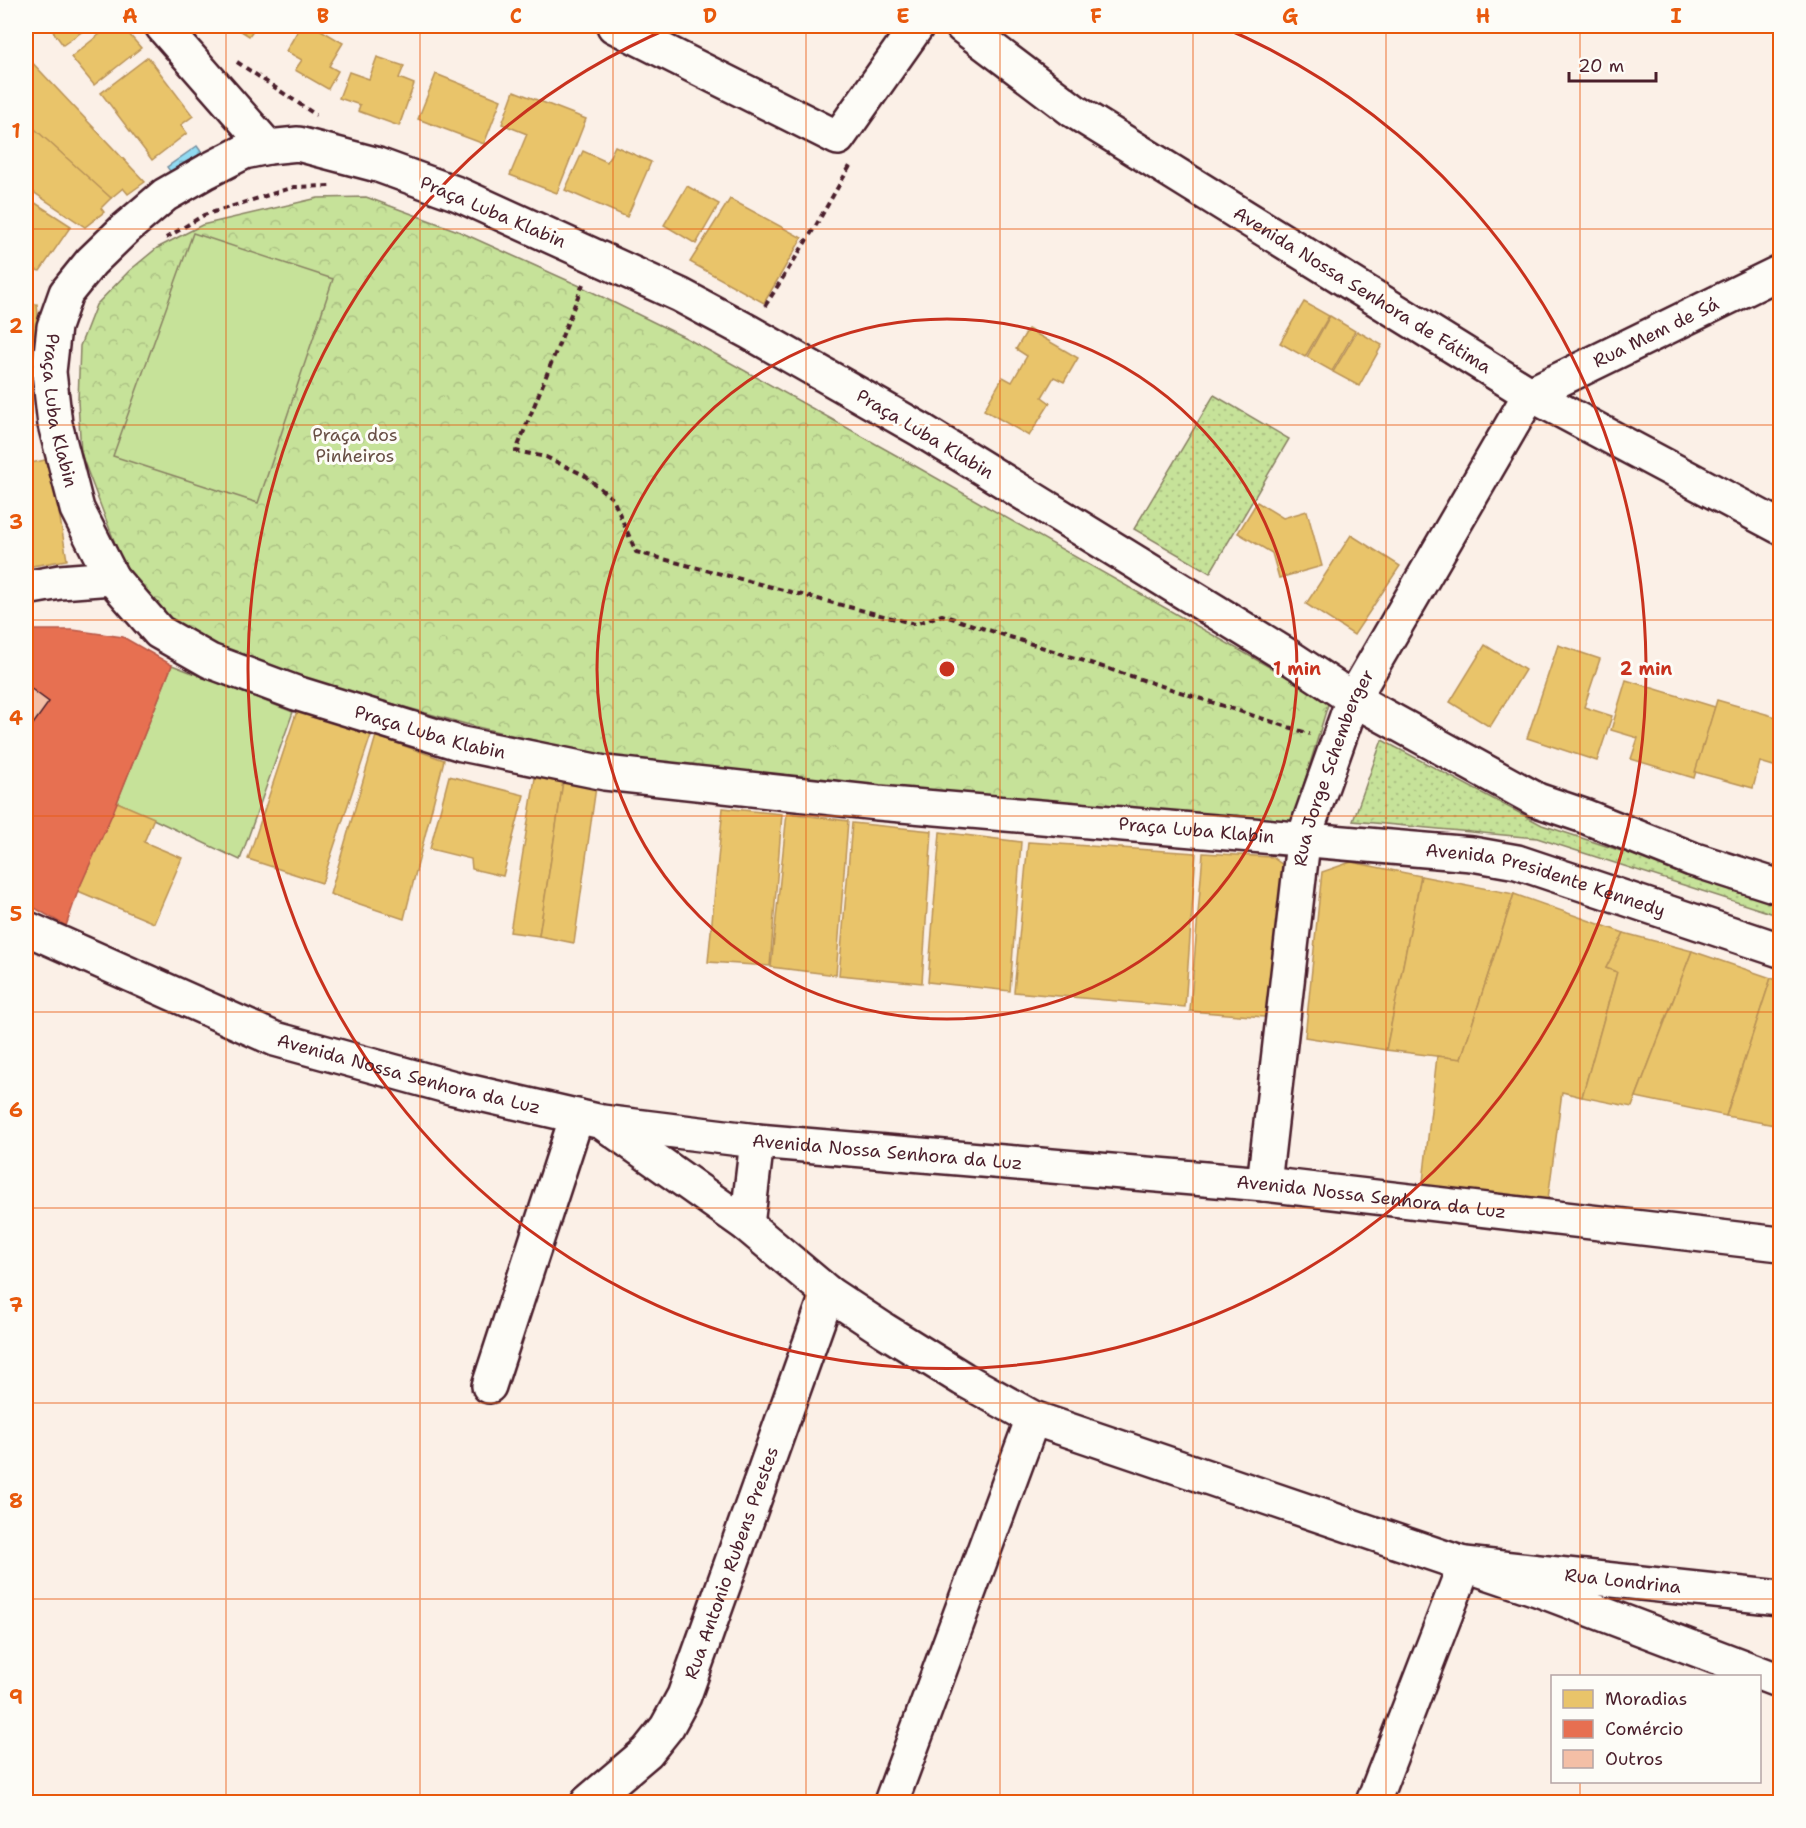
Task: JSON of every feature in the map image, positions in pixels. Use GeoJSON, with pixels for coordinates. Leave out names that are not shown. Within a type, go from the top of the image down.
{"type":"FeatureCollection","features":[{"type":"Feature","properties":{"kind":"street"},"geometry":{"type":"LineString","coordinates":[[162,26],[268,147]]}},
{"type":"Feature","properties":{"kind":"street"},"geometry":{"type":"LineString","coordinates":[[614,26],[838,138],[917,26]]}},
{"type":"Feature","properties":{"kind":"street","name":"Avenida Nossa Senhora de Fátima"},"geometry":{"type":"LineString","coordinates":[[962,26],[1074,111],[1530,394],[1780,527]]}},
{"type":"Feature","properties":{"kind":"street","name":"Praça Luba Klabin"},"geometry":{"type":"LineString","coordinates":[[1304,839],[878,803],[617,774],[462,744],[296,693],[210,661],[159,632],[112,578],[77,509],[55,424],[49,372],[54,327],[66,293],[91,262],[125,229],[165,195],[244,152],[298,144],[378,165],[458,194],[680,295],[749,332],[921,430],[1353,699]]}},
{"type":"Feature","properties":{"kind":"street","name":"Rua Mem de Sá"},"geometry":{"type":"LineString","coordinates":[[1530,394],[1775,278]]}},
{"type":"Feature","properties":{"kind":"street","name":"Rua Jorge Schemberger"},"geometry":{"type":"LineString","coordinates":[[1263,1184],[1304,839],[1336,743],[1353,699],[1530,394]]}},
{"type":"Feature","properties":{"kind":"street"},"geometry":{"type":"LineString","coordinates":[[26,588],[60,582],[112,578]]}},
{"type":"Feature","properties":{"kind":"street"},"geometry":{"type":"LineString","coordinates":[[1353,699],[1537,800],[1692,859],[1780,887]]}},
{"type":"Feature","properties":{"kind":"street","name":"Avenida Presidente Kennedy"},"geometry":{"type":"LineString","coordinates":[[1304,839],[1472,854],[1517,862],[1780,950]]}},
{"type":"Feature","properties":{"kind":"street","name":"Avenida Nossa Senhora da Luz"},"geometry":{"type":"LineString","coordinates":[[26,928],[275,1039],[454,1088],[589,1119],[757,1141],[1263,1184],[1780,1244]]}},
{"type":"Feature","properties":{"kind":"street"},"geometry":{"type":"LineString","coordinates":[[489,1386],[589,1119],[747,1225],[828,1293],[963,1379],[1034,1418],[1465,1564],[1780,1681]]}},
{"type":"Feature","properties":{"kind":"street"},"geometry":{"type":"LineString","coordinates":[[747,1225],[757,1141]]}},
{"type":"Feature","properties":{"kind":"street","name":"Rua Antonio Rubens Prestes"},"geometry":{"type":"LineString","coordinates":[[588,1803],[647,1752],[668,1727],[684,1696],[828,1293]]}},
{"type":"Feature","properties":{"kind":"street"},"geometry":{"type":"LineString","coordinates":[[891,1803],[1034,1418]]}},
{"type":"Feature","properties":{"kind":"street"},"geometry":{"type":"LineString","coordinates":[[1374,1802],[1465,1564]]}},
{"type":"Feature","properties":{"kind":"street","name":"Rua Londrina"},"geometry":{"type":"LineString","coordinates":[[1465,1564],[1780,1598]]}},
{"type":"Feature","properties":{"kind":"path"},"geometry":{"type":"LineString","coordinates":[[749,332],[815,228],[854,160],[838,138]]}},
{"type":"Feature","properties":{"kind":"path"},"geometry":{"type":"LineString","coordinates":[[164,240],[204,215],[271,194],[294,187],[337,186]]}},
{"type":"Feature","properties":{"kind":"path"},"geometry":{"type":"LineString","coordinates":[[594,256],[516,451],[546,457],[584,475],[613,499],[636,552],[915,624],[942,615],[1336,743]]}},
{"type":"Feature","properties":{"kind":"green space","name":"Praça dos Pinheiros"},"geometry":{"type":"Polygon","coordinates":[[[366,197],[458,231],[580,286],[688,339],[1329,701],[1292,823],[852,786],[605,757],[473,726],[315,682],[202,641],[160,619],[126,572],[81,454],[78,401],[80,346],[96,305],[129,271],[157,248],[202,225],[318,198],[366,197]]]}},
{"type":"Feature","properties":{"kind":"green space"},"geometry":{"type":"Polygon","coordinates":[[[193,233],[333,279],[258,503],[113,456],[193,233]]]}},
{"type":"Feature","properties":{"kind":"green space"},"geometry":{"type":"Polygon","coordinates":[[[1214,395],[1289,439],[1210,573],[1134,529],[1214,395]]]}},
{"type":"Feature","properties":{"kind":"green space"},"geometry":{"type":"Polygon","coordinates":[[[172,665],[293,712],[240,860],[117,802],[172,665]]]}},
{"type":"Feature","properties":{"kind":"green space"},"geometry":{"type":"Polygon","coordinates":[[[1382,740],[1542,825],[1780,903],[1780,916],[1537,838],[1353,821],[1382,740]]]}},
{"type":"Feature","properties":{"kind":"water"},"geometry":{"type":"Polygon","coordinates":[[[197,146],[205,157],[175,178],[167,167],[197,146]]]}},
{"type":"Feature","properties":{"kind":"building: Moradias"},"geometry":{"type":"Polygon","coordinates":[[[49,26],[90,26],[63,45],[49,26]]]}},
{"type":"Feature","properties":{"kind":"building: Moradias"},"geometry":{"type":"Polygon","coordinates":[[[110,26],[122,26],[141,48],[94,85],[71,57],[110,26]]]}},
{"type":"Feature","properties":{"kind":"building: Moradias"},"geometry":{"type":"Polygon","coordinates":[[[233,26],[256,26],[249,36],[233,26]]]}},
{"type":"Feature","properties":{"kind":"building: Moradias"},"geometry":{"type":"Polygon","coordinates":[[[297,26],[314,26],[343,43],[329,66],[338,71],[328,89],[295,70],[302,60],[286,51],[300,27],[297,26]]]}},
{"type":"Feature","properties":{"kind":"building: Moradias"},"geometry":{"type":"Polygon","coordinates":[[[26,56],[145,182],[128,194],[123,188],[111,198],[26,126],[26,56]]]}},
{"type":"Feature","properties":{"kind":"building: Moradias"},"geometry":{"type":"Polygon","coordinates":[[[148,57],[193,116],[181,125],[187,133],[152,160],[101,93],[148,57]]]}},
{"type":"Feature","properties":{"kind":"building: Moradias"},"geometry":{"type":"Polygon","coordinates":[[[377,57],[404,66],[399,78],[414,84],[399,126],[358,111],[360,105],[339,98],[349,72],[369,79],[377,57]]]}},
{"type":"Feature","properties":{"kind":"building: Moradias"},"geometry":{"type":"Polygon","coordinates":[[[436,74],[501,100],[484,144],[418,119],[436,74]]]}},
{"type":"Feature","properties":{"kind":"building: Moradias"},"geometry":{"type":"Polygon","coordinates":[[[514,91],[586,119],[557,193],[510,175],[527,134],[502,124],[514,91]]]}},
{"type":"Feature","properties":{"kind":"building: Moradias"},"geometry":{"type":"Polygon","coordinates":[[[26,121],[111,198],[101,208],[104,212],[85,227],[26,187],[26,121]]]}},
{"type":"Feature","properties":{"kind":"building: Moradias"},"geometry":{"type":"Polygon","coordinates":[[[615,146],[651,162],[627,217],[565,190],[583,151],[607,162],[615,146]]]}},
{"type":"Feature","properties":{"kind":"building: Moradias"},"geometry":{"type":"Polygon","coordinates":[[[687,186],[719,204],[696,244],[664,225],[687,186]]]}},
{"type":"Feature","properties":{"kind":"building: Moradias"},"geometry":{"type":"Polygon","coordinates":[[[26,197],[71,226],[40,271],[26,268],[26,197]]]}},
{"type":"Feature","properties":{"kind":"building: Moradias"},"geometry":{"type":"Polygon","coordinates":[[[730,199],[802,238],[764,303],[690,262],[730,199]]]}},
{"type":"Feature","properties":{"kind":"building: Moradias"},"geometry":{"type":"Polygon","coordinates":[[[1304,302],[1329,316],[1305,357],[1280,343],[1304,302]]]}},
{"type":"Feature","properties":{"kind":"building: Moradias"},"geometry":{"type":"Polygon","coordinates":[[[37,304],[40,337],[26,339],[26,305],[37,304]]]}},
{"type":"Feature","properties":{"kind":"building: Moradias"},"geometry":{"type":"Polygon","coordinates":[[[1330,316],[1355,331],[1332,371],[1307,357],[1330,316]]]}},
{"type":"Feature","properties":{"kind":"building: Moradias"},"geometry":{"type":"Polygon","coordinates":[[[1028,329],[1078,358],[1064,382],[1054,377],[1042,397],[1050,403],[1029,436],[984,410],[1003,377],[1012,382],[1027,356],[1016,349],[1028,329]]]}},
{"type":"Feature","properties":{"kind":"building: Moradias"},"geometry":{"type":"Polygon","coordinates":[[[1357,331],[1382,345],[1359,386],[1333,372],[1357,331]]]}},
{"type":"Feature","properties":{"kind":"building: Moradias"},"geometry":{"type":"Polygon","coordinates":[[[50,459],[67,560],[26,567],[26,464],[50,459]]]}},
{"type":"Feature","properties":{"kind":"building: Moradias"},"geometry":{"type":"Polygon","coordinates":[[[1257,502],[1283,518],[1307,511],[1322,566],[1279,578],[1272,553],[1238,533],[1257,502]]]}},
{"type":"Feature","properties":{"kind":"building: Moradias"},"geometry":{"type":"Polygon","coordinates":[[[1351,535],[1400,566],[1354,635],[1306,604],[1351,535]]]}},
{"type":"Feature","properties":{"kind":"building: Moradias"},"geometry":{"type":"Polygon","coordinates":[[[1485,645],[1525,670],[1490,727],[1450,702],[1485,645]]]}},
{"type":"Feature","properties":{"kind":"building: Moradias"},"geometry":{"type":"Polygon","coordinates":[[[1558,645],[1600,659],[1584,707],[1612,716],[1597,761],[1527,738],[1558,645]]]}},
{"type":"Feature","properties":{"kind":"building: Moradias"},"geometry":{"type":"Polygon","coordinates":[[[1626,680],[1715,707],[1694,778],[1631,759],[1638,738],[1611,730],[1626,680]]]}},
{"type":"Feature","properties":{"kind":"building: Moradias"},"geometry":{"type":"Polygon","coordinates":[[[1717,700],[1780,718],[1780,768],[1760,762],[1753,788],[1695,772],[1717,700]]]}},
{"type":"Feature","properties":{"kind":"building: Moradias"},"geometry":{"type":"Polygon","coordinates":[[[297,711],[371,735],[322,883],[248,859],[297,711]]]}},
{"type":"Feature","properties":{"kind":"building: Moradias"},"geometry":{"type":"Polygon","coordinates":[[[376,736],[444,760],[404,919],[330,894],[376,736]]]}},
{"type":"Feature","properties":{"kind":"building: Moradias"},"geometry":{"type":"Polygon","coordinates":[[[449,776],[524,795],[503,876],[472,869],[471,859],[430,849],[449,776]]]}},
{"type":"Feature","properties":{"kind":"building: Moradias"},"geometry":{"type":"Polygon","coordinates":[[[535,778],[563,782],[539,936],[510,932],[535,778]]]}},
{"type":"Feature","properties":{"kind":"building: Moradias"},"geometry":{"type":"Polygon","coordinates":[[[563,782],[596,787],[574,943],[539,936],[563,782]]]}},
{"type":"Feature","properties":{"kind":"building: Moradias"},"geometry":{"type":"Polygon","coordinates":[[[65,788],[114,810],[78,872],[31,847],[65,788]]]}},
{"type":"Feature","properties":{"kind":"building: Moradias"},"geometry":{"type":"Polygon","coordinates":[[[117,802],[154,818],[144,842],[182,858],[154,923],[78,891],[117,802]]]}},
{"type":"Feature","properties":{"kind":"building: Moradias"},"geometry":{"type":"Polygon","coordinates":[[[723,808],[782,814],[770,966],[708,962],[723,808]]]}},
{"type":"Feature","properties":{"kind":"building: Moradias"},"geometry":{"type":"Polygon","coordinates":[[[787,813],[848,821],[836,975],[771,967],[787,813]]]}},
{"type":"Feature","properties":{"kind":"building: Moradias"},"geometry":{"type":"Polygon","coordinates":[[[852,823],[932,831],[922,983],[839,975],[852,823]]]}},
{"type":"Feature","properties":{"kind":"building: Moradias"},"geometry":{"type":"Polygon","coordinates":[[[940,832],[1021,842],[1010,991],[928,982],[940,832]]]}},
{"type":"Feature","properties":{"kind":"building: Moradias"},"geometry":{"type":"Polygon","coordinates":[[[1028,842],[1196,853],[1185,1007],[1014,992],[1028,842]]]}},
{"type":"Feature","properties":{"kind":"building: Moradias"},"geometry":{"type":"Polygon","coordinates":[[[1203,853],[1272,857],[1291,871],[1276,1018],[1190,1011],[1203,853]]]}},
{"type":"Feature","properties":{"kind":"building: Moradias"},"geometry":{"type":"Polygon","coordinates":[[[1351,862],[1421,876],[1386,1050],[1305,1037],[1322,872],[1351,862]]]}},
{"type":"Feature","properties":{"kind":"building: Moradias"},"geometry":{"type":"Polygon","coordinates":[[[1421,876],[1514,894],[1461,1059],[1386,1050],[1421,876]]]}},
{"type":"Feature","properties":{"kind":"building: Moradias"},"geometry":{"type":"Polygon","coordinates":[[[1514,894],[1624,933],[1606,968],[1617,972],[1582,1097],[1562,1092],[1547,1207],[1422,1191],[1437,1056],[1461,1059],[1514,894]]]}},
{"type":"Feature","properties":{"kind":"building: Moradias"},"geometry":{"type":"Polygon","coordinates":[[[1624,933],[1692,951],[1632,1107],[1582,1097],[1617,972],[1606,968],[1624,933]]]}},
{"type":"Feature","properties":{"kind":"building: Moradias"},"geometry":{"type":"Polygon","coordinates":[[[1692,951],[1771,978],[1726,1116],[1636,1097],[1692,951]]]}},
{"type":"Feature","properties":{"kind":"building: Moradias"},"geometry":{"type":"Polygon","coordinates":[[[1771,978],[1780,981],[1780,1126],[1726,1116],[1771,978]]]}},
{"type":"Feature","properties":{"kind":"building: Comércio"},"geometry":{"type":"Polygon","coordinates":[[[26,630],[73,630],[123,637],[172,665],[114,810],[78,891],[66,926],[26,903],[26,630]]]}},
{"type":"Feature","properties":{"kind":"building: Outros"},"geometry":{"type":"Polygon","coordinates":[[[26,685],[49,702],[26,734],[26,685]]]}}]}
